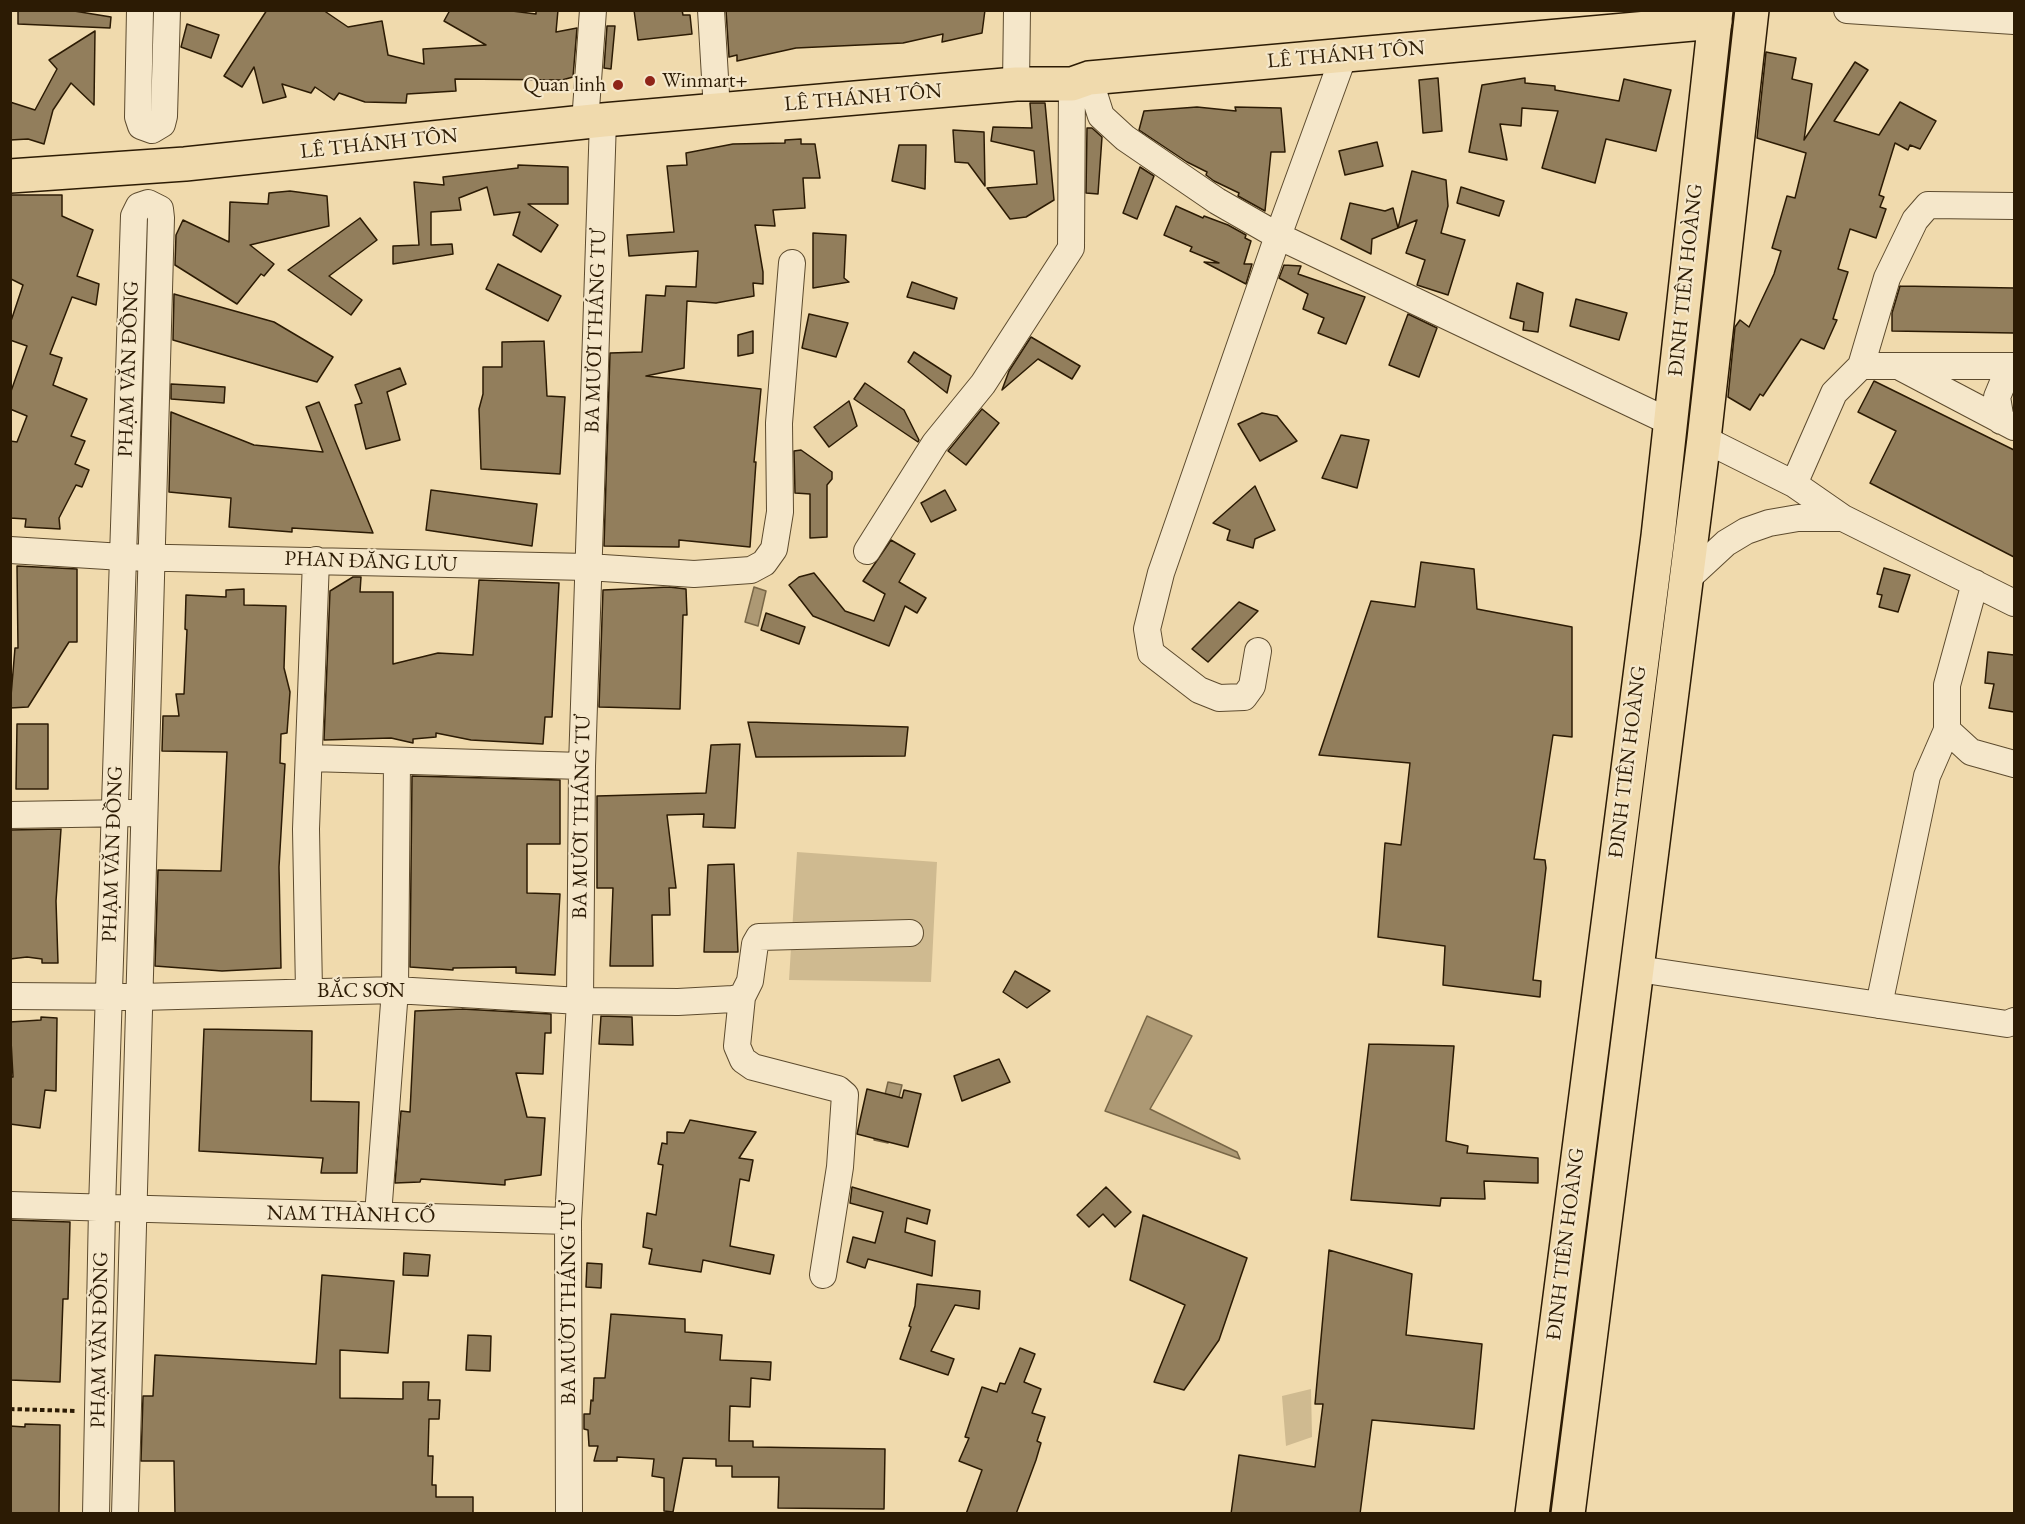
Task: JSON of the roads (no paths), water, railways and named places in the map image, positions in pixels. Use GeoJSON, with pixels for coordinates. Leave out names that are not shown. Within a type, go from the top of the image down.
{"type":"FeatureCollection","features":[{"type":"Feature","properties":{"kind":"main road","name":"ĐINH TIÊN HOÀNG"},"geometry":{"type":"LineString","coordinates":[[1568,1514],[1704,439],[1752,10]]}},
{"type":"Feature","properties":{"kind":"main road","name":"LÊ THÁNH TÔN"},"geometry":{"type":"LineString","coordinates":[[10,176],[150,166],[594,122],[1016,84],[1080,81],[1724,14]]}},
{"type":"Feature","properties":{"kind":"main road","name":"ĐINH TIÊN HOÀNG"},"geometry":{"type":"LineString","coordinates":[[1532,1514],[1724,14]]}},
{"type":"Feature","properties":{"kind":"main road"},"geometry":{"type":"LineString","coordinates":[[1599,988],[1636,982]]}},
{"type":"Feature","properties":{"kind":"street"},"geometry":{"type":"LineString","coordinates":[[140,10],[138,117],[141,126],[152,130]]}},
{"type":"Feature","properties":{"kind":"street","name":"PHẠM VĂN ĐỒNG"},"geometry":{"type":"LineString","coordinates":[[148,203],[152,130],[162,124],[164,116],[167,10]]}},
{"type":"Feature","properties":{"kind":"street","name":"BA MƯƠI THÁNG TƯ"},"geometry":{"type":"LineString","coordinates":[[569,1514],[568,1221],[580,1001],[594,122],[593,10]]}},
{"type":"Feature","properties":{"kind":"street"},"geometry":{"type":"LineString","coordinates":[[711,10],[717,111]]}},
{"type":"Feature","properties":{"kind":"street"},"geometry":{"type":"LineString","coordinates":[[1016,84],[1017,10]]}},
{"type":"Feature","properties":{"kind":"street"},"geometry":{"type":"LineString","coordinates":[[1847,10],[2003,17]]}},
{"type":"Feature","properties":{"kind":"street"},"geometry":{"type":"LineString","coordinates":[[1258,651],[1252,686],[1244,697],[1219,698],[1199,690],[1151,653],[1147,629],[1161,573],[1278,236],[1344,55]]}},
{"type":"Feature","properties":{"kind":"street"},"geometry":{"type":"LineString","coordinates":[[1080,81],[1101,116],[1125,138],[1217,201],[1278,236],[1670,422]]}},
{"type":"Feature","properties":{"kind":"street"},"geometry":{"type":"LineString","coordinates":[[867,551],[935,443],[983,384],[1071,248],[1080,81]]}},
{"type":"Feature","properties":{"kind":"street","name":"PHẠM VĂN ĐỒNG"},"geometry":{"type":"LineString","coordinates":[[96,1514],[108,996],[134,216],[139,206],[148,203],[159,209],[161,218],[125,1514]]}},
{"type":"Feature","properties":{"kind":"street"},"geometry":{"type":"LineString","coordinates":[[1794,484],[1834,393],[1861,366],[1887,279],[1915,220],[1928,205],[2014,206]]}},
{"type":"Feature","properties":{"kind":"street","name":"PHAN ĐĂNG LƯU"},"geometry":{"type":"LineString","coordinates":[[123,557],[588,567],[694,574],[730,573],[758,568],[770,557],[776,541],[780,512],[779,423],[792,263]]}},
{"type":"Feature","properties":{"kind":"street"},"geometry":{"type":"LineString","coordinates":[[1861,366],[2014,367]]}},
{"type":"Feature","properties":{"kind":"street"},"geometry":{"type":"LineString","coordinates":[[1899,367],[2008,424]]}},
{"type":"Feature","properties":{"kind":"street"},"geometry":{"type":"LineString","coordinates":[[2008,424],[1997,397],[2004,380],[2014,367]]}},
{"type":"Feature","properties":{"kind":"street"},"geometry":{"type":"LineString","coordinates":[[1704,439],[1794,484],[1844,518],[2014,603]]}},
{"type":"Feature","properties":{"kind":"street"},"geometry":{"type":"LineString","coordinates":[[1686,580],[1726,543],[1746,531],[1769,523],[1798,518],[1844,518]]}},
{"type":"Feature","properties":{"kind":"street"},"geometry":{"type":"LineString","coordinates":[[10,550],[123,557]]}},
{"type":"Feature","properties":{"kind":"street"},"geometry":{"type":"LineString","coordinates":[[309,991],[306,829],[316,560]]}},
{"type":"Feature","properties":{"kind":"street"},"geometry":{"type":"LineString","coordinates":[[1879,1005],[1927,776],[1947,730],[1947,685],[1974,583]]}},
{"type":"Feature","properties":{"kind":"street"},"geometry":{"type":"LineString","coordinates":[[1947,730],[1971,752],[2014,764]]}},
{"type":"Feature","properties":{"kind":"street"},"geometry":{"type":"LineString","coordinates":[[310,758],[582,766]]}},
{"type":"Feature","properties":{"kind":"street"},"geometry":{"type":"LineString","coordinates":[[378,1215],[395,990],[398,761]]}},
{"type":"Feature","properties":{"kind":"street"},"geometry":{"type":"LineString","coordinates":[[10,815],[146,812]]}},
{"type":"Feature","properties":{"kind":"street"},"geometry":{"type":"LineString","coordinates":[[823,1275],[840,1167],[845,1095],[838,1089],[753,1067],[743,1060],[737,1046],[742,997],[750,981],[755,944],[759,937],[910,933]]}},
{"type":"Feature","properties":{"kind":"street"},"geometry":{"type":"LineString","coordinates":[[1636,982],[1879,1005],[2007,1024],[2014,1021]]}},
{"type":"Feature","properties":{"kind":"street","name":"BẮC SƠN"},"geometry":{"type":"LineString","coordinates":[[108,996],[395,990],[580,1001],[678,1002],[742,997]]}},
{"type":"Feature","properties":{"kind":"street"},"geometry":{"type":"LineString","coordinates":[[10,996],[108,996]]}},
{"type":"Feature","properties":{"kind":"street"},"geometry":{"type":"LineString","coordinates":[[10,1205],[102,1208]]}},
{"type":"Feature","properties":{"kind":"street","name":"NAM THÀNH CỔ"},"geometry":{"type":"LineString","coordinates":[[102,1208],[568,1221]]}},
{"type":"Feature","properties":{"kind":"street"},"geometry":{"type":"LineString","coordinates":[[100,1411],[129,1413]]}},
{"type":"Feature","properties":{"kind":"place","name":"Winmart+"},"geometry":{"type":"Point","coordinates":[650,81]}},
{"type":"Feature","properties":{"kind":"place","name":"Quan linh"},"geometry":{"type":"Point","coordinates":[618,85]}}]}
